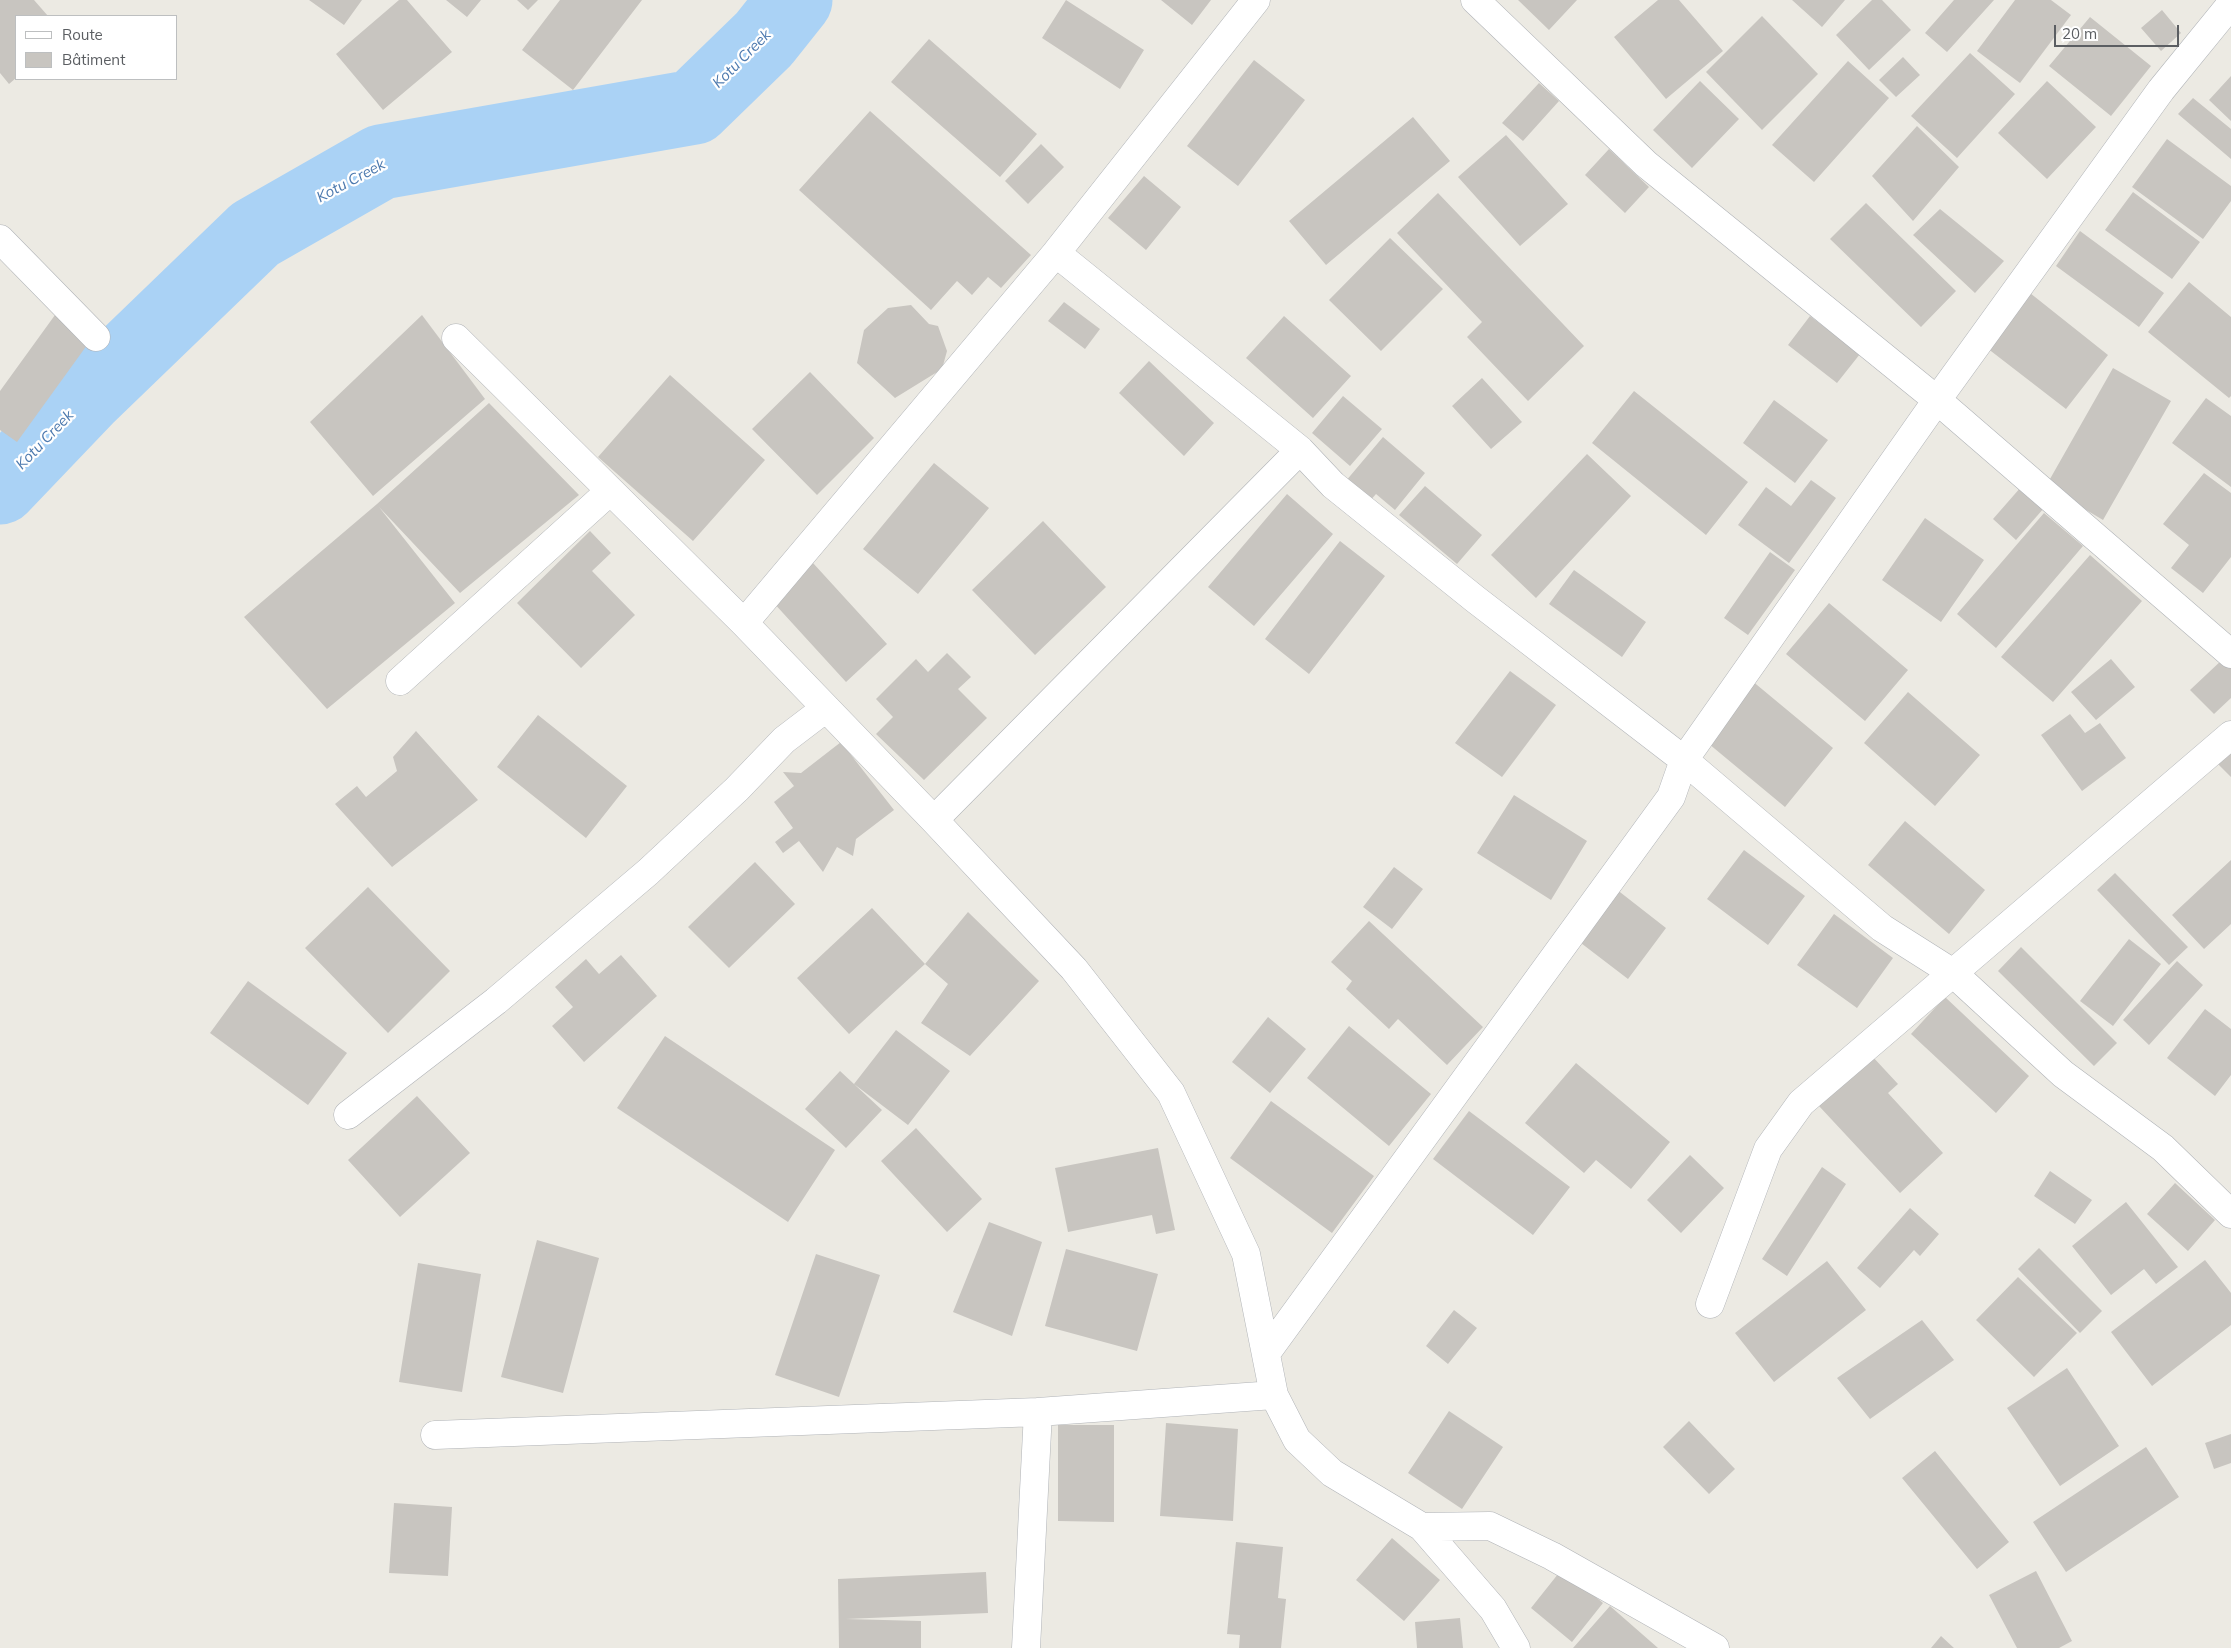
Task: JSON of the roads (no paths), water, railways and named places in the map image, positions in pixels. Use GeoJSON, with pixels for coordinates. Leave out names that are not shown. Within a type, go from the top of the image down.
{"type":"FeatureCollection","features":[{"type":"Feature","properties":{"kind":"street"},"geometry":{"type":"LineString","coordinates":[[744,623],[1056,254],[1256,0]]}},
{"type":"Feature","properties":{"kind":"street"},"geometry":{"type":"LineString","coordinates":[[1475,0],[1646,164],[1938,400],[2231,654]]}},
{"type":"Feature","properties":{"kind":"street"},"geometry":{"type":"LineString","coordinates":[[1266,1352],[1671,797],[1684,760],[1938,400],[2161,90],[2231,4]]}},
{"type":"Feature","properties":{"kind":"street"},"geometry":{"type":"LineString","coordinates":[[0,239],[96,337]]}},
{"type":"Feature","properties":{"kind":"street"},"geometry":{"type":"LineString","coordinates":[[1056,254],[1300,450],[1333,485],[1467,593],[1684,760],[1882,928],[1954,973],[2063,1074],[2164,1148],[2228,1204]]}},
{"type":"Feature","properties":{"kind":"street"},"geometry":{"type":"LineString","coordinates":[[456,338],[744,623],[934,820],[1074,969],[1171,1093],[1246,1254],[1274,1395],[1297,1440],[1332,1473],[1422,1526],[1494,1608],[1516,1648]]}},
{"type":"Feature","properties":{"kind":"street"},"geometry":{"type":"LineString","coordinates":[[934,820],[1300,450]]}},
{"type":"Feature","properties":{"kind":"street"},"geometry":{"type":"LineString","coordinates":[[400,681],[610,491]]}},
{"type":"Feature","properties":{"kind":"street"},"geometry":{"type":"LineString","coordinates":[[348,1115],[496,1001],[625,891],[737,789],[784,740],[826,708]]}},
{"type":"Feature","properties":{"kind":"street"},"geometry":{"type":"LineString","coordinates":[[1710,1304],[1768,1149],[1801,1103],[2231,736]]}},
{"type":"Feature","properties":{"kind":"street"},"geometry":{"type":"LineString","coordinates":[[435,1435],[1038,1412],[1274,1395]]}},
{"type":"Feature","properties":{"kind":"street"},"geometry":{"type":"LineString","coordinates":[[1026,1648],[1038,1412]]}},
{"type":"Feature","properties":{"kind":"street"},"geometry":{"type":"LineString","coordinates":[[1422,1526],[1490,1526],[1552,1556],[1715,1648]]}},
{"type":"Feature","properties":{"kind":"waterway","name":"Kotu Creek"},"geometry":{"type":"LineString","coordinates":[[0,487],[86,397],[255,234],[381,162],[694,107],[764,39],[795,0]]}}]}
